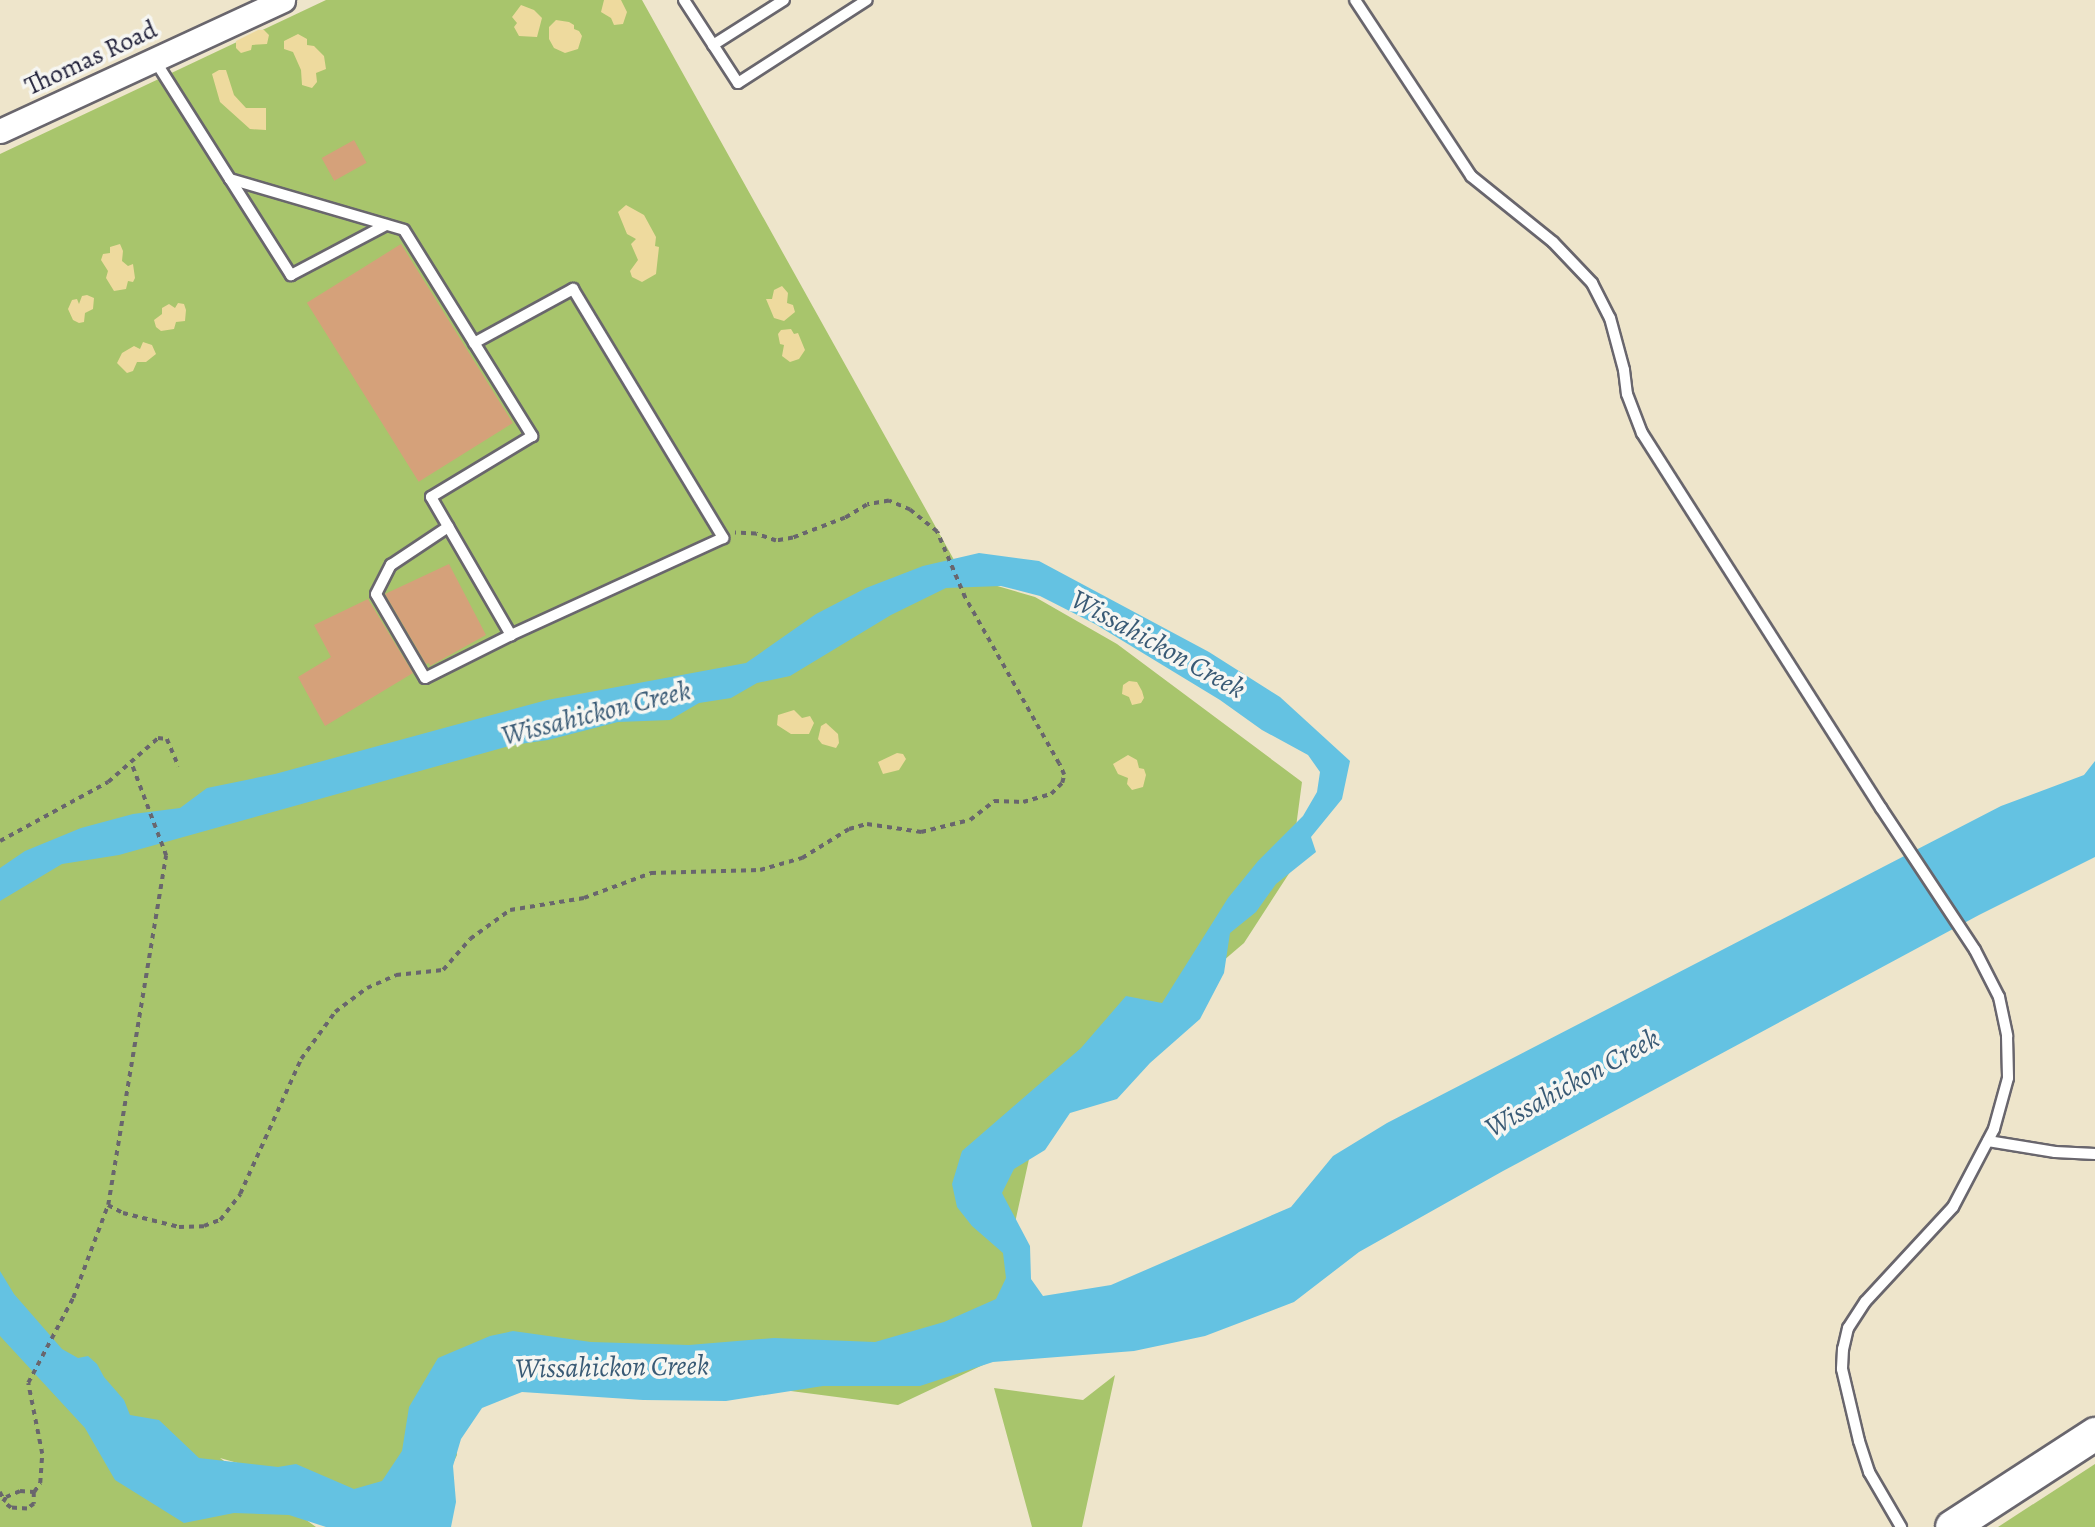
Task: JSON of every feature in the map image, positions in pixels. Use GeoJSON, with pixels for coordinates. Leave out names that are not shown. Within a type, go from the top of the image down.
{"type":"FeatureCollection","features":[{"type":"Feature","properties":{"kind":"main road"},"geometry":{"type":"LineString","coordinates":[[1952,1527],[2095,1434]]}},
{"type":"Feature","properties":{"kind":"street","name":"Thomas Road"},"geometry":{"type":"LineString","coordinates":[[0,131],[283,0]]}},
{"type":"Feature","properties":{"kind":"lane"},"geometry":{"type":"LineString","coordinates":[[684,0],[738,83],[867,0]]}},
{"type":"Feature","properties":{"kind":"lane"},"geometry":{"type":"LineString","coordinates":[[713,45],[784,0]]}},
{"type":"Feature","properties":{"kind":"lane"},"geometry":{"type":"LineString","coordinates":[[1355,0],[1471,176],[1553,242],[1591,283],[1611,318],[1627,394],[1642,433],[1881,808],[1975,950],[1999,997],[2008,1055],[2003,1102],[1988,1141],[1952,1207],[1865,1302],[1848,1328],[1846,1338],[1842,1369],[1850,1414],[1869,1472],[1902,1527]]}},
{"type":"Feature","properties":{"kind":"lane"},"geometry":{"type":"LineString","coordinates":[[154,60],[291,275],[386,225]]}},
{"type":"Feature","properties":{"kind":"lane"},"geometry":{"type":"LineString","coordinates":[[230,179],[404,230],[532,436],[431,497],[510,635]]}},
{"type":"Feature","properties":{"kind":"lane"},"geometry":{"type":"LineString","coordinates":[[448,527],[391,565],[376,594],[425,678],[510,635],[723,538],[573,289],[474,343]]}},
{"type":"Feature","properties":{"kind":"lane"},"geometry":{"type":"LineString","coordinates":[[1988,1141],[2055,1152],[2095,1154]]}},
{"type":"Feature","properties":{"kind":"path"},"geometry":{"type":"LineString","coordinates":[[108,1205],[123,1213],[179,1227],[204,1226],[220,1220],[240,1194],[300,1059],[335,1012],[367,988],[396,975],[443,970],[470,939],[510,910],[572,901],[651,873],[760,870],[802,859],[849,830],[867,824],[921,832],[970,820],[994,801],[1023,802],[1051,794],[1062,783],[1064,775],[965,598],[937,531],[910,510],[889,501],[867,505],[845,518],[793,538],[776,541],[740,531],[723,538]]}},
{"type":"Feature","properties":{"kind":"path"},"geometry":{"type":"LineString","coordinates":[[0,841],[94,790],[131,763],[158,738],[167,739],[179,767]]}},
{"type":"Feature","properties":{"kind":"path"},"geometry":{"type":"LineString","coordinates":[[0,1492],[11,1508],[20,1511],[34,1504],[34,1492],[40,1483],[42,1454],[27,1383],[59,1328],[108,1205],[166,856],[131,763]]}},
{"type":"Feature","properties":{"kind":"path"},"geometry":{"type":"LineString","coordinates":[[4,1500],[20,1491],[34,1492]]}},
{"type":"Feature","properties":{"kind":"green space"},"geometry":{"type":"Polygon","coordinates":[[[326,0],[642,0],[963,576],[1035,597],[1117,644],[1302,782],[1290,872],[1244,943],[1175,1002],[1033,1141],[1011,1241],[1057,1330],[898,1405],[491,1352],[447,1396],[457,1455],[427,1517],[220,1458],[316,1527],[0,1527],[0,154],[326,0]]]}},
{"type":"Feature","properties":{"kind":"green space"},"geometry":{"type":"Polygon","coordinates":[[[1115,1375],[1082,1527],[1032,1527],[994,1388],[1083,1400],[1115,1375]]]}},
{"type":"Feature","properties":{"kind":"green space"},"geometry":{"type":"Polygon","coordinates":[[[2095,1464],[2095,1527],[1998,1527],[2095,1464]]]}},
{"type":"Feature","properties":{"kind":"sand"},"geometry":{"type":"Polygon","coordinates":[[[604,0],[621,0],[627,12],[623,24],[614,25],[611,18],[601,12],[604,0]]]}},
{"type":"Feature","properties":{"kind":"sand"},"geometry":{"type":"Polygon","coordinates":[[[521,5],[534,10],[542,18],[537,37],[519,36],[514,27],[517,23],[512,17],[521,5]]]}},
{"type":"Feature","properties":{"kind":"sand"},"geometry":{"type":"Polygon","coordinates":[[[556,20],[569,22],[579,31],[582,36],[578,49],[565,53],[554,48],[549,39],[549,27],[556,20]]]}},
{"type":"Feature","properties":{"kind":"sand"},"geometry":{"type":"Polygon","coordinates":[[[258,30],[264,30],[269,35],[267,44],[252,45],[251,50],[241,53],[236,48],[236,41],[258,30]]]}},
{"type":"Feature","properties":{"kind":"sand"},"geometry":{"type":"Polygon","coordinates":[[[298,34],[307,39],[307,45],[314,46],[324,56],[326,69],[316,73],[317,82],[312,88],[302,85],[301,70],[293,52],[284,49],[284,41],[298,34]]]}},
{"type":"Feature","properties":{"kind":"sand"},"geometry":{"type":"Polygon","coordinates":[[[226,70],[234,95],[246,108],[266,108],[266,130],[250,129],[220,102],[212,74],[226,70]]]}},
{"type":"Feature","properties":{"kind":"sand"},"geometry":{"type":"Polygon","coordinates":[[[626,205],[644,215],[656,237],[655,246],[659,247],[656,274],[642,282],[632,277],[630,271],[638,260],[631,244],[636,239],[627,234],[618,212],[626,205]]]}},
{"type":"Feature","properties":{"kind":"sand"},"geometry":{"type":"Polygon","coordinates":[[[120,244],[123,251],[122,261],[128,266],[133,264],[135,278],[133,282],[128,281],[126,289],[114,291],[106,278],[108,271],[101,260],[103,254],[110,253],[110,247],[120,244]]]}},
{"type":"Feature","properties":{"kind":"sand"},"geometry":{"type":"Polygon","coordinates":[[[782,286],[788,293],[787,303],[793,305],[795,312],[784,321],[774,318],[766,299],[772,299],[774,290],[782,286]]]}},
{"type":"Feature","properties":{"kind":"sand"},"geometry":{"type":"Polygon","coordinates":[[[82,296],[94,298],[93,309],[85,313],[84,322],[79,323],[73,320],[68,309],[72,300],[77,299],[79,304],[82,296]]]}},
{"type":"Feature","properties":{"kind":"sand"},"geometry":{"type":"Polygon","coordinates":[[[178,303],[184,304],[185,321],[176,322],[174,329],[161,331],[154,320],[162,314],[162,308],[169,304],[175,308],[178,303]]]}},
{"type":"Feature","properties":{"kind":"sand"},"geometry":{"type":"Polygon","coordinates":[[[791,329],[794,334],[798,333],[805,350],[799,359],[790,362],[782,356],[784,345],[780,344],[778,334],[781,330],[791,329]]]}},
{"type":"Feature","properties":{"kind":"sand"},"geometry":{"type":"Polygon","coordinates":[[[143,342],[152,345],[156,354],[146,362],[137,362],[133,371],[127,373],[117,363],[122,353],[134,346],[140,349],[143,342]]]}},
{"type":"Feature","properties":{"kind":"sand"},"geometry":{"type":"Polygon","coordinates":[[[1129,681],[1137,682],[1142,691],[1144,698],[1141,703],[1132,705],[1129,697],[1122,694],[1123,685],[1129,681]]]}},
{"type":"Feature","properties":{"kind":"sand"},"geometry":{"type":"Polygon","coordinates":[[[794,710],[802,718],[810,716],[814,723],[809,734],[791,734],[777,725],[778,715],[794,710]]]}},
{"type":"Feature","properties":{"kind":"sand"},"geometry":{"type":"Polygon","coordinates":[[[826,723],[838,734],[839,743],[836,748],[822,744],[818,739],[821,726],[826,723]]]}},
{"type":"Feature","properties":{"kind":"sand"},"geometry":{"type":"Polygon","coordinates":[[[897,753],[903,754],[906,759],[899,770],[883,774],[878,762],[897,753]]]}},
{"type":"Feature","properties":{"kind":"sand"},"geometry":{"type":"Polygon","coordinates":[[[1128,755],[1137,760],[1139,768],[1144,769],[1146,775],[1143,787],[1132,790],[1127,784],[1128,778],[1118,774],[1113,764],[1128,755]]]}},
{"type":"Feature","properties":{"kind":"water","name":"Wissahickon Creek"},"geometry":{"type":"Polygon","coordinates":[[[979,553],[1039,561],[1209,652],[1280,697],[1350,761],[1342,799],[1311,837],[1316,852],[1276,884],[1256,912],[1230,933],[1224,973],[1200,1019],[1150,1063],[1117,1099],[1070,1113],[1045,1150],[1014,1169],[1002,1193],[1030,1246],[1031,1279],[1043,1296],[1111,1285],[1291,1207],[1333,1156],[1387,1123],[2001,806],[2084,775],[2095,761],[2095,857],[1979,915],[1503,1171],[1359,1252],[1294,1302],[1205,1336],[1134,1351],[993,1362],[920,1386],[823,1386],[726,1401],[643,1400],[522,1392],[482,1408],[461,1439],[453,1466],[456,1502],[451,1527],[326,1527],[289,1515],[234,1513],[184,1523],[115,1480],[85,1428],[0,1336],[0,1271],[14,1294],[62,1349],[78,1358],[88,1356],[97,1364],[104,1377],[124,1400],[130,1415],[159,1420],[199,1458],[278,1467],[296,1464],[354,1489],[382,1481],[402,1451],[409,1407],[438,1358],[490,1336],[513,1331],[591,1342],[689,1345],[774,1338],[875,1342],[944,1322],[996,1299],[1006,1278],[1003,1253],[972,1226],[957,1207],[952,1184],[962,1151],[1081,1048],[1126,996],[1162,1003],[1228,898],[1258,861],[1303,816],[1317,792],[1320,772],[1308,755],[1262,730],[1220,700],[1095,624],[1040,596],[1001,586],[946,588],[891,615],[790,676],[757,683],[731,698],[699,703],[670,720],[618,722],[548,740],[513,745],[119,855],[62,864],[0,901],[0,868],[25,851],[81,828],[133,814],[180,808],[207,788],[275,774],[547,700],[746,663],[816,614],[866,588],[923,566],[979,553]]]}},
{"type":"Feature","properties":{"kind":"building"},"geometry":{"type":"Polygon","coordinates":[[[354,140],[367,163],[334,181],[322,158],[354,140]]]}},
{"type":"Feature","properties":{"kind":"building"},"geometry":{"type":"Polygon","coordinates":[[[401,244],[513,423],[419,482],[307,303],[401,244]]]}},
{"type":"Feature","properties":{"kind":"building"},"geometry":{"type":"Polygon","coordinates":[[[449,564],[486,635],[430,666],[429,663],[426,664],[385,594],[449,564]]]}},
{"type":"Feature","properties":{"kind":"building"},"geometry":{"type":"Polygon","coordinates":[[[368,599],[413,673],[325,726],[298,677],[331,657],[314,625],[368,599]]]}}]}
